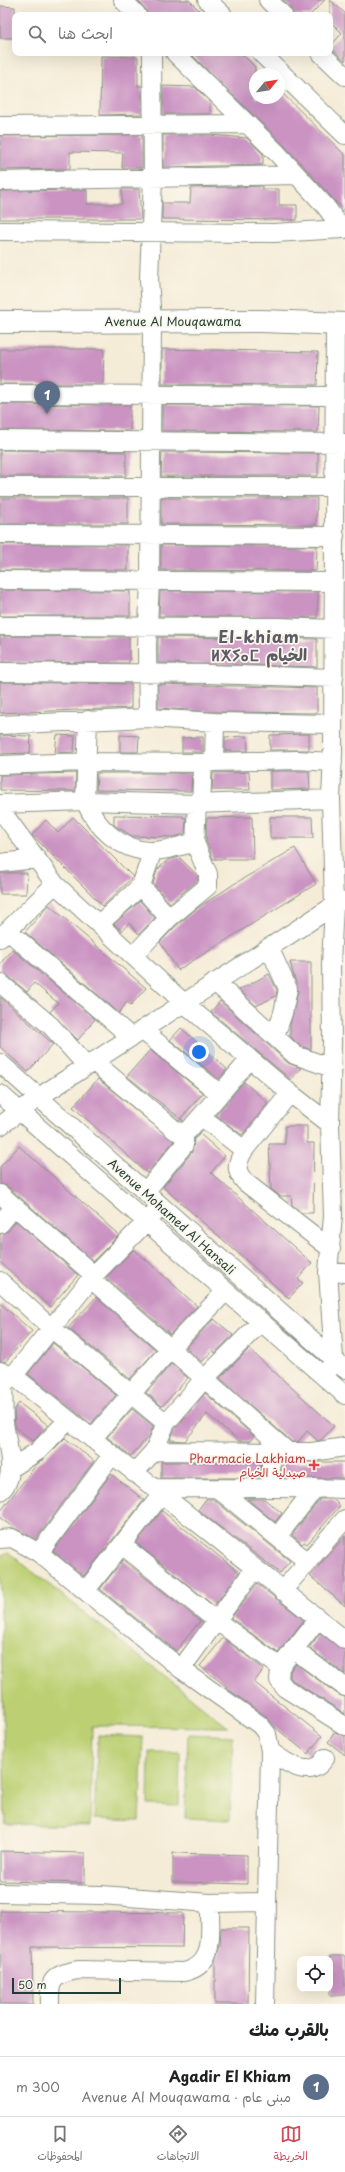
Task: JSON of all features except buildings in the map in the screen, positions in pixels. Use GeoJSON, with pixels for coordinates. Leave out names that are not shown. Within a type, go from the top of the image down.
{"type":"FeatureCollection","features":[{"type":"Feature","properties":{"kind":"street"},"geometry":{"type":"LineString","coordinates":[[123,0],[134,12]]}},
{"type":"Feature","properties":{"kind":"street"},"geometry":{"type":"LineString","coordinates":[[207,0],[219,12]]}},
{"type":"Feature","properties":{"kind":"street"},"geometry":{"type":"LineString","coordinates":[[268,0],[280,12]]}},
{"type":"Feature","properties":{"kind":"street"},"geometry":{"type":"LineString","coordinates":[[148,718],[147,674],[151,535],[152,322],[149,279],[153,177],[152,56]]}},
{"type":"Feature","properties":{"kind":"street"},"geometry":{"type":"LineString","coordinates":[[179,56],[248,124],[326,207],[344,229]]}},
{"type":"Feature","properties":{"kind":"street"},"geometry":{"type":"LineString","coordinates":[[264,56],[345,135]]}},
{"type":"Feature","properties":{"kind":"street"},"geometry":{"type":"LineString","coordinates":[[324,56],[345,76]]}},
{"type":"Feature","properties":{"kind":"street"},"geometry":{"type":"LineString","coordinates":[[0,126],[248,124]]}},
{"type":"Feature","properties":{"kind":"street"},"geometry":{"type":"LineString","coordinates":[[0,181],[296,175]]}},
{"type":"Feature","properties":{"kind":"street"},"geometry":{"type":"LineString","coordinates":[[0,231],[274,233],[344,229]]}},
{"type":"Feature","properties":{"kind":"street","name":"Avenue Al Mouqawama"},"geometry":{"type":"LineString","coordinates":[[0,322],[261,321],[340,324]]}},
{"type":"Feature","properties":{"kind":"street"},"geometry":{"type":"LineString","coordinates":[[331,1249],[339,1216],[335,1117],[339,1041],[338,964],[340,902],[330,799],[337,756],[333,724],[337,669],[334,629],[334,487],[340,443],[334,396],[340,324]]}},
{"type":"Feature","properties":{"kind":"street"},"geometry":{"type":"LineString","coordinates":[[0,394],[334,396]]}},
{"type":"Feature","properties":{"kind":"street"},"geometry":{"type":"LineString","coordinates":[[0,440],[151,440],[340,443]]}},
{"type":"Feature","properties":{"kind":"street"},"geometry":{"type":"LineString","coordinates":[[0,487],[334,487]]}},
{"type":"Feature","properties":{"kind":"street"},"geometry":{"type":"LineString","coordinates":[[0,534],[335,536]]}},
{"type":"Feature","properties":{"kind":"street"},"geometry":{"type":"LineString","coordinates":[[0,580],[334,582]]}},
{"type":"Feature","properties":{"kind":"street"},"geometry":{"type":"LineString","coordinates":[[0,626],[148,628],[279,627],[334,629]]}},
{"type":"Feature","properties":{"kind":"street"},"geometry":{"type":"LineString","coordinates":[[0,672],[210,674],[337,669]]}},
{"type":"Feature","properties":{"kind":"street"},"geometry":{"type":"LineString","coordinates":[[0,725],[148,718],[215,722],[333,724]]}},
{"type":"Feature","properties":{"kind":"street"},"geometry":{"type":"LineString","coordinates":[[88,720],[85,802],[95,820],[113,837],[128,847],[150,852],[195,843]]}},
{"type":"Feature","properties":{"kind":"street"},"geometry":{"type":"LineString","coordinates":[[134,955],[169,918],[208,886],[208,874],[195,843],[199,804],[209,763],[215,722]]}},
{"type":"Feature","properties":{"kind":"street"},"geometry":{"type":"LineString","coordinates":[[0,765],[86,762],[209,763],[296,760],[337,756]]}},
{"type":"Feature","properties":{"kind":"street"},"geometry":{"type":"LineString","coordinates":[[0,804],[85,802],[199,804],[330,799]]}},
{"type":"Feature","properties":{"kind":"street"},"geometry":{"type":"LineString","coordinates":[[0,808],[55,884],[134,955],[184,1003],[290,1093],[335,1117]]}},
{"type":"Feature","properties":{"kind":"street"},"geometry":{"type":"LineString","coordinates":[[99,924],[141,886],[150,859],[150,852]]}},
{"type":"Feature","properties":{"kind":"street"},"geometry":{"type":"LineString","coordinates":[[0,863],[36,859]]}},
{"type":"Feature","properties":{"kind":"street"},"geometry":{"type":"LineString","coordinates":[[55,884],[4,934],[136,1034],[220,1094]]}},
{"type":"Feature","properties":{"kind":"street"},"geometry":{"type":"LineString","coordinates":[[141,886],[169,918]]}},
{"type":"Feature","properties":{"kind":"street"},"geometry":{"type":"LineString","coordinates":[[0,1126],[39,1097],[340,902]]}},
{"type":"Feature","properties":{"kind":"street"},"geometry":{"type":"LineString","coordinates":[[269,947],[288,990],[284,1013],[275,1036]]}},
{"type":"Feature","properties":{"kind":"street"},"geometry":{"type":"LineString","coordinates":[[215,982],[295,1055],[336,1077]]}},
{"type":"Feature","properties":{"kind":"street"},"geometry":{"type":"LineString","coordinates":[[0,983],[51,1026],[90,1064],[176,1131],[184,1132],[202,1117],[250,1059]]}},
{"type":"Feature","properties":{"kind":"street","name":"Avenue Mohamed Al Hansali"},"geometry":{"type":"LineString","coordinates":[[0,1063],[339,1364]]}},
{"type":"Feature","properties":{"kind":"street"},"geometry":{"type":"LineString","coordinates":[[290,1093],[244,1150],[237,1165],[241,1178],[331,1249],[340,1274],[339,1364],[325,1377]]}},
{"type":"Feature","properties":{"kind":"street","name":"Avenue Mohamed Al Hansali"},"geometry":{"type":"LineString","coordinates":[[0,1094],[148,1221],[345,1396]]}},
{"type":"Feature","properties":{"kind":"street"},"geometry":{"type":"LineString","coordinates":[[202,1117],[244,1150]]}},
{"type":"Feature","properties":{"kind":"street"},"geometry":{"type":"LineString","coordinates":[[145,1192],[184,1145],[184,1132]]}},
{"type":"Feature","properties":{"kind":"street"},"geometry":{"type":"LineString","coordinates":[[0,1194],[170,1349],[204,1378],[279,1452]]}},
{"type":"Feature","properties":{"kind":"street"},"geometry":{"type":"LineString","coordinates":[[0,1224],[14,1207]]}},
{"type":"Feature","properties":{"kind":"street"},"geometry":{"type":"LineString","coordinates":[[0,1491],[5,1487],[8,1481],[2,1423],[4,1379],[92,1277],[161,1207]]}},
{"type":"Feature","properties":{"kind":"street"},"geometry":{"type":"LineString","coordinates":[[0,1281],[50,1327],[166,1423]]}},
{"type":"Feature","properties":{"kind":"street"},"geometry":{"type":"LineString","coordinates":[[92,1439],[170,1349],[226,1291]]}},
{"type":"Feature","properties":{"kind":"street"},"geometry":{"type":"LineString","coordinates":[[134,1473],[154,1451],[166,1423],[204,1378],[261,1322]]}},
{"type":"Feature","properties":{"kind":"street"},"geometry":{"type":"LineString","coordinates":[[4,1379],[68,1420],[318,1619],[342,1632]]}},
{"type":"Feature","properties":{"kind":"street"},"geometry":{"type":"LineString","coordinates":[[6,1460],[38,1451],[68,1420]]}},
{"type":"Feature","properties":{"kind":"street"},"geometry":{"type":"LineString","coordinates":[[154,1451],[312,1452],[345,1447]]}},
{"type":"Feature","properties":{"kind":"street"},"geometry":{"type":"LineString","coordinates":[[271,1487],[279,1452]]}},
{"type":"Feature","properties":{"kind":"street"},"geometry":{"type":"LineString","coordinates":[[39,1553],[112,1455]]}},
{"type":"Feature","properties":{"kind":"street"},"geometry":{"type":"LineString","coordinates":[[158,1491],[271,1487],[345,1489]]}},
{"type":"Feature","properties":{"kind":"street"},"geometry":{"type":"LineString","coordinates":[[278,1537],[315,1488]]}},
{"type":"Feature","properties":{"kind":"street"},"geometry":{"type":"LineString","coordinates":[[218,1489],[308,1562]]}},
{"type":"Feature","properties":{"kind":"street"},"geometry":{"type":"LineString","coordinates":[[86,1590],[122,1545],[158,1491]]}},
{"type":"Feature","properties":{"kind":"street"},"geometry":{"type":"LineString","coordinates":[[282,1590],[345,1519]]}},
{"type":"Feature","properties":{"kind":"street"},"geometry":{"type":"LineString","coordinates":[[0,1539],[12,1538],[39,1553],[181,1669],[260,1725],[267,1734],[270,1751],[266,2004]]}},
{"type":"Feature","properties":{"kind":"street"},"geometry":{"type":"LineString","coordinates":[[122,1545],[217,1621],[280,1668]]}},
{"type":"Feature","properties":{"kind":"street"},"geometry":{"type":"LineString","coordinates":[[181,1669],[255,1568]]}},
{"type":"Feature","properties":{"kind":"street"},"geometry":{"type":"LineString","coordinates":[[318,1619],[293,1649],[280,1668],[279,1680],[284,1688],[345,1726]]}},
{"type":"Feature","properties":{"kind":"street"},"geometry":{"type":"LineString","coordinates":[[293,1649],[345,1687]]}},
{"type":"Feature","properties":{"kind":"street"},"geometry":{"type":"LineString","coordinates":[[270,1751],[285,1762],[303,1769],[313,1769],[321,1765],[325,1758]]}},
{"type":"Feature","properties":{"kind":"street"},"geometry":{"type":"LineString","coordinates":[[0,1893],[101,1895],[210,1903],[267,1902]]}},
{"type":"Feature","properties":{"kind":"street"},"geometry":{"type":"LineString","coordinates":[[50,2004],[49,1986],[58,1975],[69,1972],[78,1970],[184,1972],[194,1970],[201,1966],[209,1952],[210,1903]]}},
{"type":"Feature","properties":{"kind":"green space"},"geometry":{"type":"Polygon","coordinates":[[[8,1552],[228,1727],[92,1726],[90,1826],[5,1824],[0,1556],[8,1552]]]}},
{"type":"Feature","properties":{"kind":"green space"},"geometry":{"type":"Polygon","coordinates":[[[188,1734],[233,1736],[230,1820],[185,1818],[188,1734]]]}},
{"type":"Feature","properties":{"kind":"green space"},"geometry":{"type":"Polygon","coordinates":[[[98,1735],[143,1737],[139,1821],[94,1819],[98,1735]]]}},
{"type":"Feature","properties":{"kind":"green space"},"geometry":{"type":"Polygon","coordinates":[[[149,1752],[180,1752],[179,1806],[148,1805],[149,1752]]]}},
{"type":"Feature","properties":{"kind":"place","name":"Agadir El Khiam"},"geometry":{"type":"Point","coordinates":[47,414]}},
{"type":"Feature","properties":{"kind":"place","name":"Pharmacie Lakhiam صيدلية الخيام"},"geometry":{"type":"Point","coordinates":[314,1465]}},
{"type":"Feature","properties":{"kind":"district","name":"El-khiam ⵍⵅⵢⴰⵎ الخيام"},"geometry":{"type":"Point","coordinates":[259,645]}}]}
